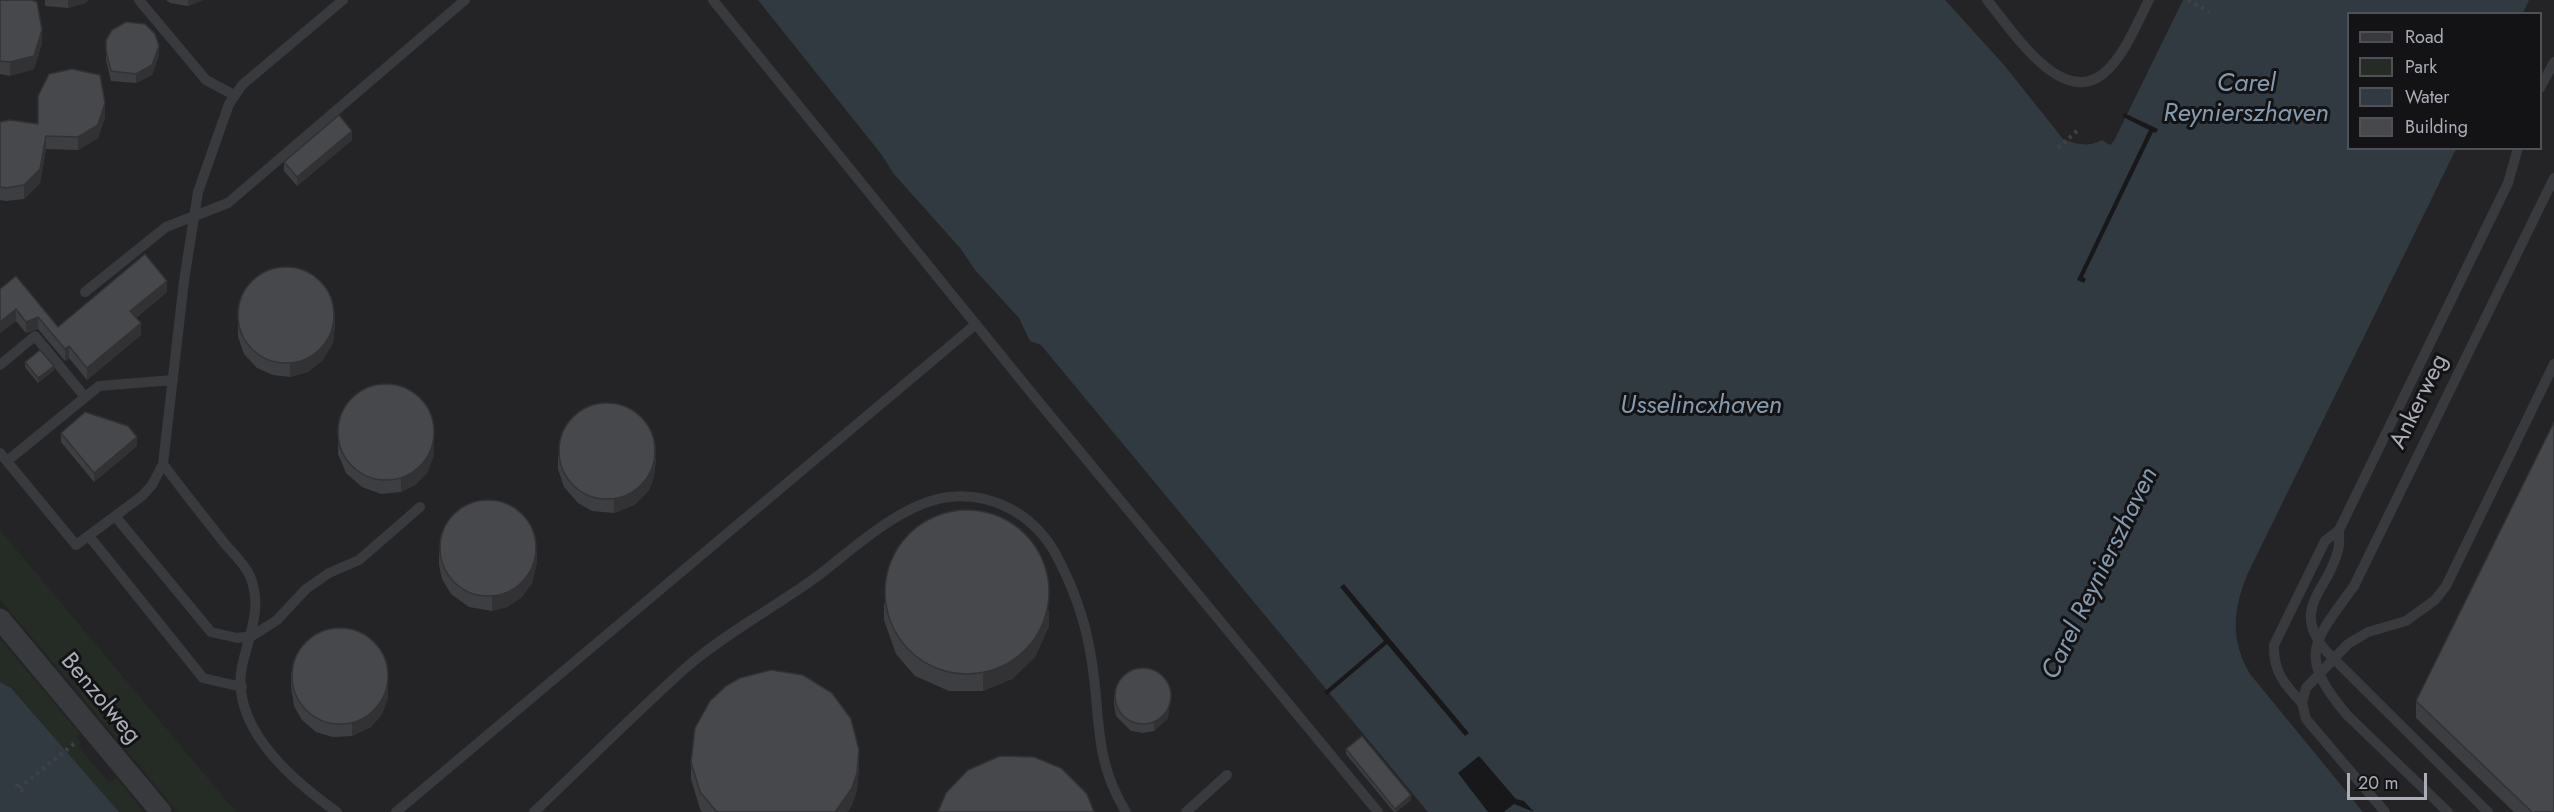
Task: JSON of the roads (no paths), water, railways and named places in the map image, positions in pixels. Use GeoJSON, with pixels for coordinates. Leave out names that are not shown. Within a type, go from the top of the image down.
{"type":"FeatureCollection","features":[{"type":"Feature","properties":{"kind":"street","name":"Benzolweg"},"geometry":{"type":"LineString","coordinates":[[0,619],[161,812]]}},
{"type":"Feature","properties":{"kind":"lane"},"geometry":{"type":"LineString","coordinates":[[139,0],[206,80],[234,95]]}},
{"type":"Feature","properties":{"kind":"lane"},"geometry":{"type":"LineString","coordinates":[[173,380],[99,386],[3,457],[76,545],[142,496],[163,464],[198,192],[234,95],[242,85],[343,0]]}},
{"type":"Feature","properties":{"kind":"lane"},"geometry":{"type":"LineString","coordinates":[[85,292],[166,227],[228,203],[465,0]]}},
{"type":"Feature","properties":{"kind":"lane"},"geometry":{"type":"LineString","coordinates":[[713,0],[976,324],[1378,812]]}},
{"type":"Feature","properties":{"kind":"lane"},"geometry":{"type":"LineString","coordinates":[[1987,0],[2044,68],[2064,79],[2079,81],[2102,75],[2111,66],[2149,0]]}},
{"type":"Feature","properties":{"kind":"lane"},"geometry":{"type":"LineString","coordinates":[[2542,86],[2554,62]]}},
{"type":"Feature","properties":{"kind":"lane","name":"Ankerweg"},"geometry":{"type":"LineString","coordinates":[[2488,812],[2334,659],[2318,641],[2311,619],[2312,606],[2338,550],[2339,530],[2508,183],[2517,150]]}},
{"type":"Feature","properties":{"kind":"lane","name":"Ankerweg"},"geometry":{"type":"LineString","coordinates":[[2448,812],[2347,715],[2325,689],[2318,674],[2316,649],[2327,622],[2354,586],[2554,178]]}},
{"type":"Feature","properties":{"kind":"lane"},"geometry":{"type":"LineString","coordinates":[[396,812],[976,324]]}},
{"type":"Feature","properties":{"kind":"lane"},"geometry":{"type":"LineString","coordinates":[[0,365],[34,336],[85,397]]}},
{"type":"Feature","properties":{"kind":"lane"},"geometry":{"type":"LineString","coordinates":[[2302,703],[2306,688],[2358,637],[2406,621],[2421,611],[2446,586],[2554,364]]}},
{"type":"Feature","properties":{"kind":"lane"},"geometry":{"type":"LineString","coordinates":[[163,464],[250,575],[255,602],[252,636],[242,666],[242,687],[246,710],[261,738],[288,771],[337,812]]}},
{"type":"Feature","properties":{"kind":"lane"},"geometry":{"type":"LineString","coordinates":[[534,812],[691,664],[889,522],[929,502],[966,496],[985,499],[1019,513],[1044,537],[1064,571],[1074,591],[1090,652],[1101,757],[1108,777],[1126,812]]}},
{"type":"Feature","properties":{"kind":"lane"},"geometry":{"type":"LineString","coordinates":[[115,516],[211,632],[237,638],[252,636],[277,620],[306,589],[329,573],[359,560],[420,507]]}},
{"type":"Feature","properties":{"kind":"lane","name":"Ankerweg"},"geometry":{"type":"LineString","coordinates":[[2339,530],[2325,541],[2274,645],[2274,658],[2281,681],[2302,703],[2306,719],[2385,812]]}},
{"type":"Feature","properties":{"kind":"lane"},"geometry":{"type":"LineString","coordinates":[[89,536],[203,678],[242,687]]}},
{"type":"Feature","properties":{"kind":"lane"},"geometry":{"type":"LineString","coordinates":[[1186,812],[1227,775]]}},
{"type":"Feature","properties":{"kind":"water","name":"Usselincxhaven"},"geometry":{"type":"Polygon","coordinates":[[[758,0],[1945,0],[2004,65],[2063,139],[2083,144],[2092,144],[2102,140],[2110,145],[2183,0],[2529,0],[2523,12],[2347,12],[2347,150],[2456,150],[2247,575],[2239,601],[2236,625],[2239,649],[2250,674],[2363,812],[1428,812],[1041,345],[1030,341],[1019,318],[893,173],[882,155],[758,0]]]}},
{"type":"Feature","properties":{"kind":"water"},"geometry":{"type":"Polygon","coordinates":[[[0,682],[11,688],[119,812],[0,812],[0,682]]]}},
{"type":"Feature","properties":{"kind":"water label","name":"Carel Reynierszhaven"},"geometry":{"type":"Point","coordinates":[2246,100]}},
{"type":"Feature","properties":{"kind":"water label","name":"Carel Reynierszhaven"},"geometry":{"type":"Point","coordinates":[2101,574]}}]}
